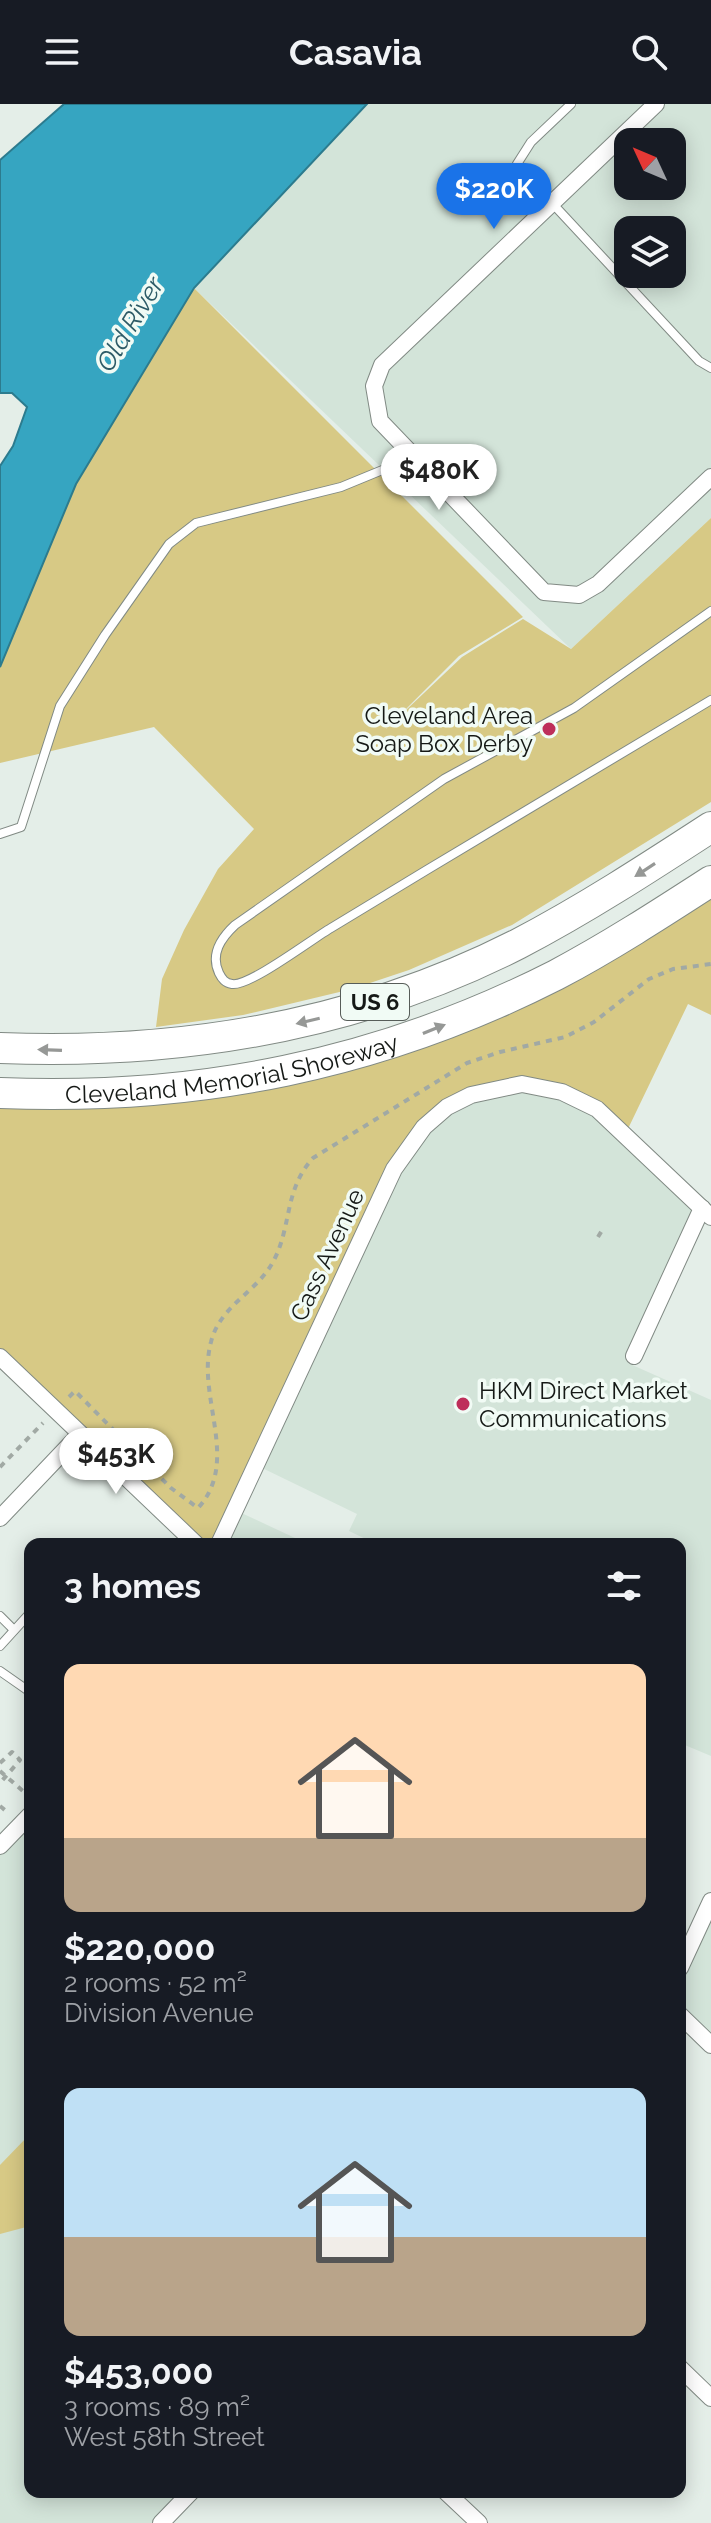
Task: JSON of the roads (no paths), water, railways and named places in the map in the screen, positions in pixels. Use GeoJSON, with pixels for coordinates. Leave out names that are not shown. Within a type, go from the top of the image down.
{"type":"FeatureCollection","features":[{"type":"Feature","properties":{"kind":"highway","name":"Cleveland Memorial Shoreway"},"geometry":{"type":"LineString","coordinates":[[0,1048],[81,1050],[165,1046],[274,1029],[346,1011],[437,980],[516,945],[612,891],[711,827]]}},
{"type":"Feature","properties":{"kind":"highway","name":"Cleveland Memorial Shoreway"},"geometry":{"type":"LineString","coordinates":[[0,1093],[77,1095],[191,1087],[268,1076],[383,1047],[490,1006],[554,976],[711,881]]}},
{"type":"Feature","properties":{"kind":"street"},"geometry":{"type":"LineString","coordinates":[[656,104],[382,365],[374,386],[380,421],[544,592],[579,595],[598,584],[711,477]]}},
{"type":"Feature","properties":{"kind":"street","name":"Cass Avenue"},"geometry":{"type":"LineString","coordinates":[[222,1538],[394,1169],[424,1127],[447,1107],[471,1095],[522,1084],[562,1092],[597,1109],[707,1212]]}},
{"type":"Feature","properties":{"kind":"street"},"geometry":{"type":"LineString","coordinates":[[634,1356],[707,1212]]}},
{"type":"Feature","properties":{"kind":"street"},"geometry":{"type":"LineString","coordinates":[[0,1357],[190,1538]]}},
{"type":"Feature","properties":{"kind":"street"},"geometry":{"type":"LineString","coordinates":[[0,1518],[80,1434]]}},
{"type":"Feature","properties":{"kind":"street"},"geometry":{"type":"LineString","coordinates":[[0,1846],[24,1821]]}},
{"type":"Feature","properties":{"kind":"street"},"geometry":{"type":"LineString","coordinates":[[686,1955],[711,1901]]}},
{"type":"Feature","properties":{"kind":"street"},"geometry":{"type":"LineString","coordinates":[[686,2021],[711,2045]]}},
{"type":"Feature","properties":{"kind":"street"},"geometry":{"type":"LineString","coordinates":[[686,2374],[711,2398]]}},
{"type":"Feature","properties":{"kind":"street"},"geometry":{"type":"LineString","coordinates":[[161,2523],[185,2498]]}},
{"type":"Feature","properties":{"kind":"street"},"geometry":{"type":"LineString","coordinates":[[452,2498],[479,2523]]}},
{"type":"Feature","properties":{"kind":"lane"},"geometry":{"type":"LineString","coordinates":[[571,104],[531,142],[517,164],[549,206],[699,361],[711,368]]}},
{"type":"Feature","properties":{"kind":"lane"},"geometry":{"type":"LineString","coordinates":[[0,834],[21,827],[60,706],[169,544],[196,523],[341,487],[414,457]]}},
{"type":"Feature","properties":{"kind":"lane"},"geometry":{"type":"LineString","coordinates":[[711,611],[574,708],[444,779],[235,925],[218,948],[216,959],[221,977],[233,985],[254,978],[327,930],[711,700]]}},
{"type":"Feature","properties":{"kind":"lane"},"geometry":{"type":"LineString","coordinates":[[0,1616],[14,1630]]}},
{"type":"Feature","properties":{"kind":"lane"},"geometry":{"type":"LineString","coordinates":[[0,1646],[24,1619]]}},
{"type":"Feature","properties":{"kind":"lane"},"geometry":{"type":"LineString","coordinates":[[0,1671],[24,1688]]}},
{"type":"Feature","properties":{"kind":"water","name":"Old River"},"geometry":{"type":"Polygon","coordinates":[[[64,104],[367,104],[194,288],[76,484],[0,667],[0,466],[13,446],[27,407],[12,393],[0,393],[0,160],[64,104]]]}},
{"type":"Feature","properties":{"kind":"place","name":"Cleveland Area Soap Box Derby"},"geometry":{"type":"Point","coordinates":[549,729]}},
{"type":"Feature","properties":{"kind":"place","name":"HKM Direct Market Communications"},"geometry":{"type":"Point","coordinates":[463,1404]}}]}
